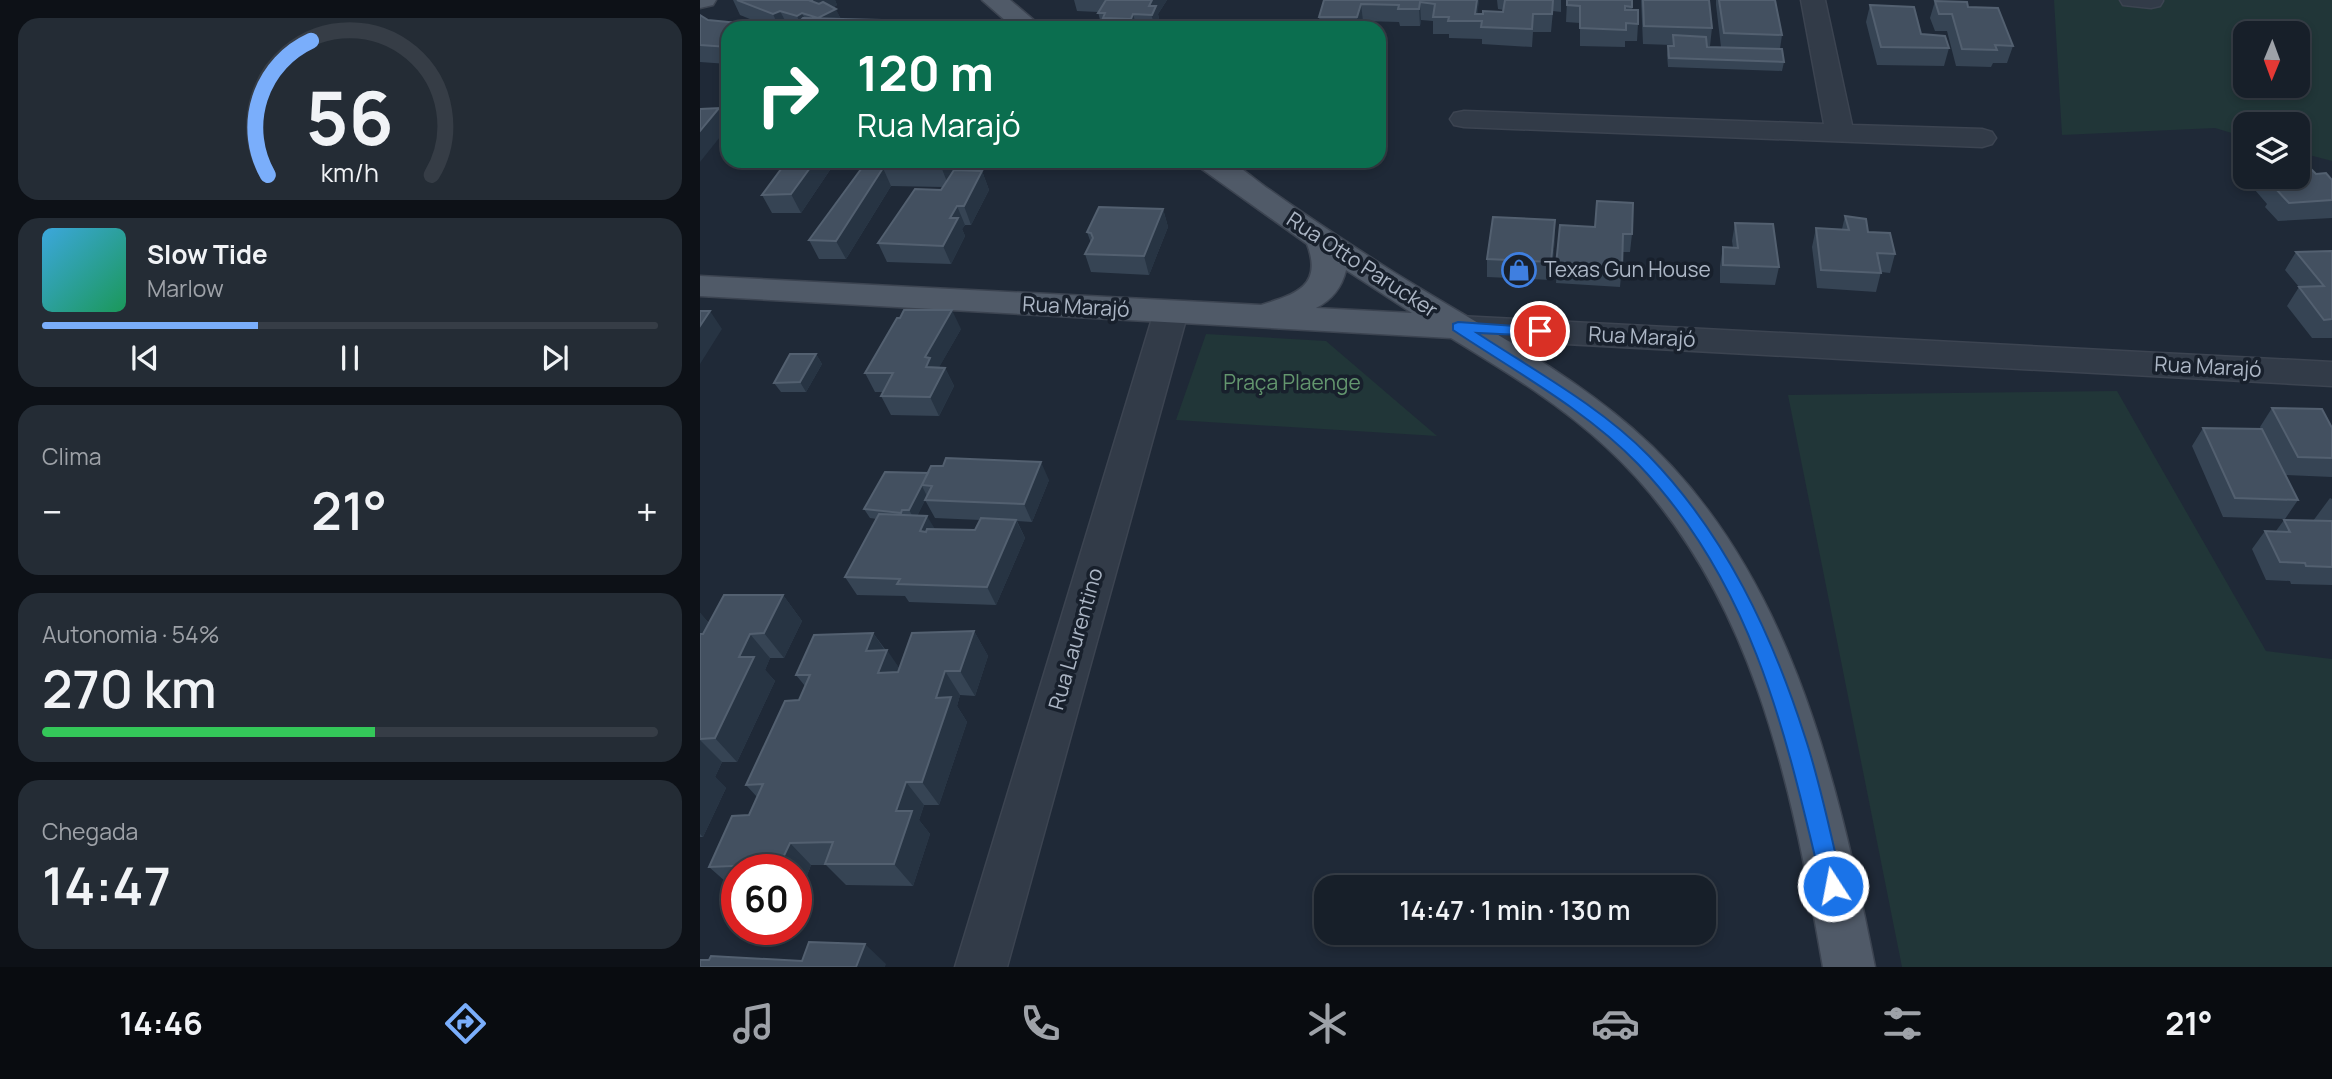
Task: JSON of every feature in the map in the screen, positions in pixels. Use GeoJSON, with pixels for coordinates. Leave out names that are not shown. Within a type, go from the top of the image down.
{"type":"FeatureCollection","features":[{"type":"Feature","properties":{"kind":"main road"},"geometry":{"type":"LineString","coordinates":[[994,0],[1021,21]]}},
{"type":"Feature","properties":{"kind":"main road","name":"Rua Otto Parucker"},"geometry":{"type":"LineString","coordinates":[[1219,168],[1322,242],[1591,415],[1643,459],[1688,512],[1749,612],[1796,738],[1824,840],[1849,967]]}},
{"type":"Feature","properties":{"kind":"main road"},"geometry":{"type":"LineString","coordinates":[[1262,317],[1286,309],[1314,295],[1326,285],[1331,274],[1331,260],[1322,242]]}},
{"type":"Feature","properties":{"kind":"main road","name":"Rua Marajó"},"geometry":{"type":"LineString","coordinates":[[700,286],[1458,327]]}},
{"type":"Feature","properties":{"kind":"street"},"geometry":{"type":"LineString","coordinates":[[1813,0],[1840,133]]}},
{"type":"Feature","properties":{"kind":"street"},"geometry":{"type":"LineString","coordinates":[[2132,0],[2151,1]]}},
{"type":"Feature","properties":{"kind":"street"},"geometry":{"type":"LineString","coordinates":[[1464,119],[1982,138]]}},
{"type":"Feature","properties":{"kind":"street","name":"Rua Laurentino"},"geometry":{"type":"LineString","coordinates":[[981,967],[1171,312]]}},
{"type":"Feature","properties":{"kind":"street","name":"Rua Marajó"},"geometry":{"type":"LineString","coordinates":[[1458,327],[2332,374]]}},
{"type":"Feature","properties":{"kind":"green space"},"geometry":{"type":"Polygon","coordinates":[[[2054,0],[2332,0],[2332,161],[2310,155],[2310,112],[2233,112],[2233,133],[2215,128],[2062,135],[2054,0]]]}},
{"type":"Feature","properties":{"kind":"green space","name":"Praça Plaenge"},"geometry":{"type":"Polygon","coordinates":[[[1206,334],[1326,341],[1437,436],[1176,420],[1206,334]]]}},
{"type":"Feature","properties":{"kind":"green space"},"geometry":{"type":"Polygon","coordinates":[[[2117,391],[2266,651],[2332,659],[2332,967],[1902,967],[1788,395],[2117,391]]]}},
{"type":"Feature","properties":{"kind":"building"},"geometry":{"type":"Polygon","coordinates":[[[737,0],[813,0],[811,1],[819,4],[823,2],[836,9],[818,18],[780,11],[773,14],[737,0]]]}},
{"type":"Feature","properties":{"kind":"building"},"geometry":{"type":"Polygon","coordinates":[[[1106,0],[1152,0],[1149,6],[1156,6],[1152,15],[1133,14],[1131,19],[1103,18],[1105,13],[1098,13],[1106,0]]]}},
{"type":"Feature","properties":{"kind":"building"},"geometry":{"type":"Polygon","coordinates":[[[1324,0],[1477,0],[1475,14],[1483,14],[1483,11],[1503,12],[1505,0],[1553,0],[1552,14],[1533,14],[1532,29],[1481,27],[1482,21],[1448,21],[1449,17],[1433,17],[1435,4],[1420,2],[1419,9],[1398,9],[1399,5],[1361,4],[1357,17],[1319,17],[1324,0]]]}},
{"type":"Feature","properties":{"kind":"building"},"geometry":{"type":"Polygon","coordinates":[[[1567,0],[1632,0],[1632,7],[1625,6],[1625,10],[1638,10],[1638,24],[1626,23],[1626,30],[1580,28],[1580,6],[1567,5],[1567,0]]]}},
{"type":"Feature","properties":{"kind":"building"},"geometry":{"type":"Polygon","coordinates":[[[1643,0],[1709,0],[1712,28],[1644,26],[1643,0]]]}},
{"type":"Feature","properties":{"kind":"building"},"geometry":{"type":"Polygon","coordinates":[[[1719,0],[1775,0],[1782,35],[1724,33],[1719,0]]]}},
{"type":"Feature","properties":{"kind":"building"},"geometry":{"type":"Polygon","coordinates":[[[1935,1],[1967,2],[1968,7],[1998,8],[2013,46],[1995,45],[1997,50],[1962,49],[1952,14],[1939,14],[1935,1]]]}},
{"type":"Feature","properties":{"kind":"building"},"geometry":{"type":"Polygon","coordinates":[[[1870,5],[1914,7],[1921,34],[1945,36],[1949,48],[1881,47],[1870,5]]]}},
{"type":"Feature","properties":{"kind":"building"},"geometry":{"type":"Polygon","coordinates":[[[700,15],[708,20],[721,21],[721,46],[700,45],[700,15]]]}},
{"type":"Feature","properties":{"kind":"building"},"geometry":{"type":"Polygon","coordinates":[[[803,18],[880,20],[879,21],[800,21],[803,18]]]}},
{"type":"Feature","properties":{"kind":"building"},"geometry":{"type":"Polygon","coordinates":[[[1673,35],[1706,37],[1707,47],[1782,49],[1784,62],[1669,58],[1668,46],[1674,46],[1673,35]]]}},
{"type":"Feature","properties":{"kind":"building"},"geometry":{"type":"Polygon","coordinates":[[[719,108],[700,131],[700,109],[719,108]]]}},
{"type":"Feature","properties":{"kind":"building"},"geometry":{"type":"Polygon","coordinates":[[[782,168],[810,168],[791,194],[762,195],[782,168]]]}},
{"type":"Feature","properties":{"kind":"building"},"geometry":{"type":"Polygon","coordinates":[[[862,168],[883,168],[836,241],[809,240],[862,168]]]}},
{"type":"Feature","properties":{"kind":"building"},"geometry":{"type":"Polygon","coordinates":[[[2310,168],[2316,174],[2326,173],[2332,180],[2332,200],[2289,203],[2276,189],[2310,189],[2310,168]]]}},
{"type":"Feature","properties":{"kind":"building"},"geometry":{"type":"Polygon","coordinates":[[[954,170],[982,171],[964,206],[957,206],[950,218],[958,218],[943,246],[878,243],[915,189],[941,190],[954,170]]]}},
{"type":"Feature","properties":{"kind":"building"},"geometry":{"type":"Polygon","coordinates":[[[1597,201],[1633,203],[1632,234],[1623,234],[1622,268],[1556,265],[1560,225],[1595,227],[1597,201]]]}},
{"type":"Feature","properties":{"kind":"building"},"geometry":{"type":"Polygon","coordinates":[[[1099,207],[1163,209],[1144,256],[1085,254],[1093,238],[1091,233],[1087,232],[1099,207]]]}},
{"type":"Feature","properties":{"kind":"building"},"geometry":{"type":"Polygon","coordinates":[[[1845,216],[1866,219],[1868,232],[1890,233],[1895,254],[1877,253],[1881,273],[1821,270],[1816,228],[1849,230],[1845,216]]]}},
{"type":"Feature","properties":{"kind":"building"},"geometry":{"type":"Polygon","coordinates":[[[1493,217],[1555,220],[1551,262],[1487,259],[1493,217]]]}},
{"type":"Feature","properties":{"kind":"building"},"geometry":{"type":"Polygon","coordinates":[[[1735,223],[1773,224],[1779,267],[1723,265],[1723,247],[1738,248],[1735,223]]]}},
{"type":"Feature","properties":{"kind":"building"},"geometry":{"type":"Polygon","coordinates":[[[2332,251],[2332,319],[2324,320],[2299,287],[2324,286],[2296,252],[2332,251]]]}},
{"type":"Feature","properties":{"kind":"building"},"geometry":{"type":"Polygon","coordinates":[[[904,310],[952,310],[925,357],[930,358],[926,367],[945,368],[930,397],[881,396],[893,373],[865,373],[904,310]]]}},
{"type":"Feature","properties":{"kind":"building"},"geometry":{"type":"Polygon","coordinates":[[[700,311],[710,311],[700,326],[700,311]]]}},
{"type":"Feature","properties":{"kind":"building"},"geometry":{"type":"Polygon","coordinates":[[[790,354],[816,354],[800,382],[774,383],[790,354]]]}},
{"type":"Feature","properties":{"kind":"building"},"geometry":{"type":"Polygon","coordinates":[[[2272,408],[2322,409],[2332,428],[2332,458],[2298,457],[2272,408]]]}},
{"type":"Feature","properties":{"kind":"building"},"geometry":{"type":"Polygon","coordinates":[[[2203,428],[2262,429],[2298,500],[2235,498],[2203,428]]]}},
{"type":"Feature","properties":{"kind":"building"},"geometry":{"type":"Polygon","coordinates":[[[946,458],[1041,462],[1024,504],[925,500],[932,486],[922,485],[931,466],[943,466],[946,458]]]}},
{"type":"Feature","properties":{"kind":"building"},"geometry":{"type":"Polygon","coordinates":[[[885,472],[928,473],[909,510],[902,510],[901,513],[864,509],[885,472]]]}},
{"type":"Feature","properties":{"kind":"building"},"geometry":{"type":"Polygon","coordinates":[[[879,514],[927,516],[920,531],[926,532],[927,529],[975,530],[981,518],[1016,520],[987,587],[897,584],[900,579],[845,577],[879,514]]]}},
{"type":"Feature","properties":{"kind":"building"},"geometry":{"type":"Polygon","coordinates":[[[2284,520],[2332,521],[2332,567],[2280,562],[2265,531],[2290,532],[2284,520]]]}},
{"type":"Feature","properties":{"kind":"building"},"geometry":{"type":"Polygon","coordinates":[[[724,595],[783,595],[764,633],[750,634],[739,657],[754,657],[715,738],[700,739],[700,634],[703,634],[724,595]]]}},
{"type":"Feature","properties":{"kind":"building"},"geometry":{"type":"Polygon","coordinates":[[[974,631],[960,671],[945,671],[936,698],[951,697],[922,782],[906,782],[896,811],[912,811],[894,864],[825,864],[833,842],[790,843],[785,854],[721,854],[721,866],[709,867],[732,816],[749,815],[763,784],[746,785],[785,701],[799,700],[810,675],[796,675],[814,635],[873,633],[866,651],[887,650],[878,673],[898,672],[912,633],[974,631]]]}},
{"type":"Feature","properties":{"kind":"building"},"geometry":{"type":"Polygon","coordinates":[[[812,942],[865,944],[856,967],[700,967],[700,960],[709,960],[711,956],[802,961],[808,945],[812,945],[812,942]]]}},
{"type":"Feature","properties":{"kind":"place","name":"Texas Gun House"},"geometry":{"type":"Point","coordinates":[1519,270]}},
{"type":"Feature","properties":{"kind":"route"},"geometry":{"type":"LineString","coordinates":[[1540,331],[1458,327],[1536,376],[1591,415],[1643,459],[1688,512],[1749,612],[1773,673],[1796,738],[1824,840],[1833,886]]}}]}
